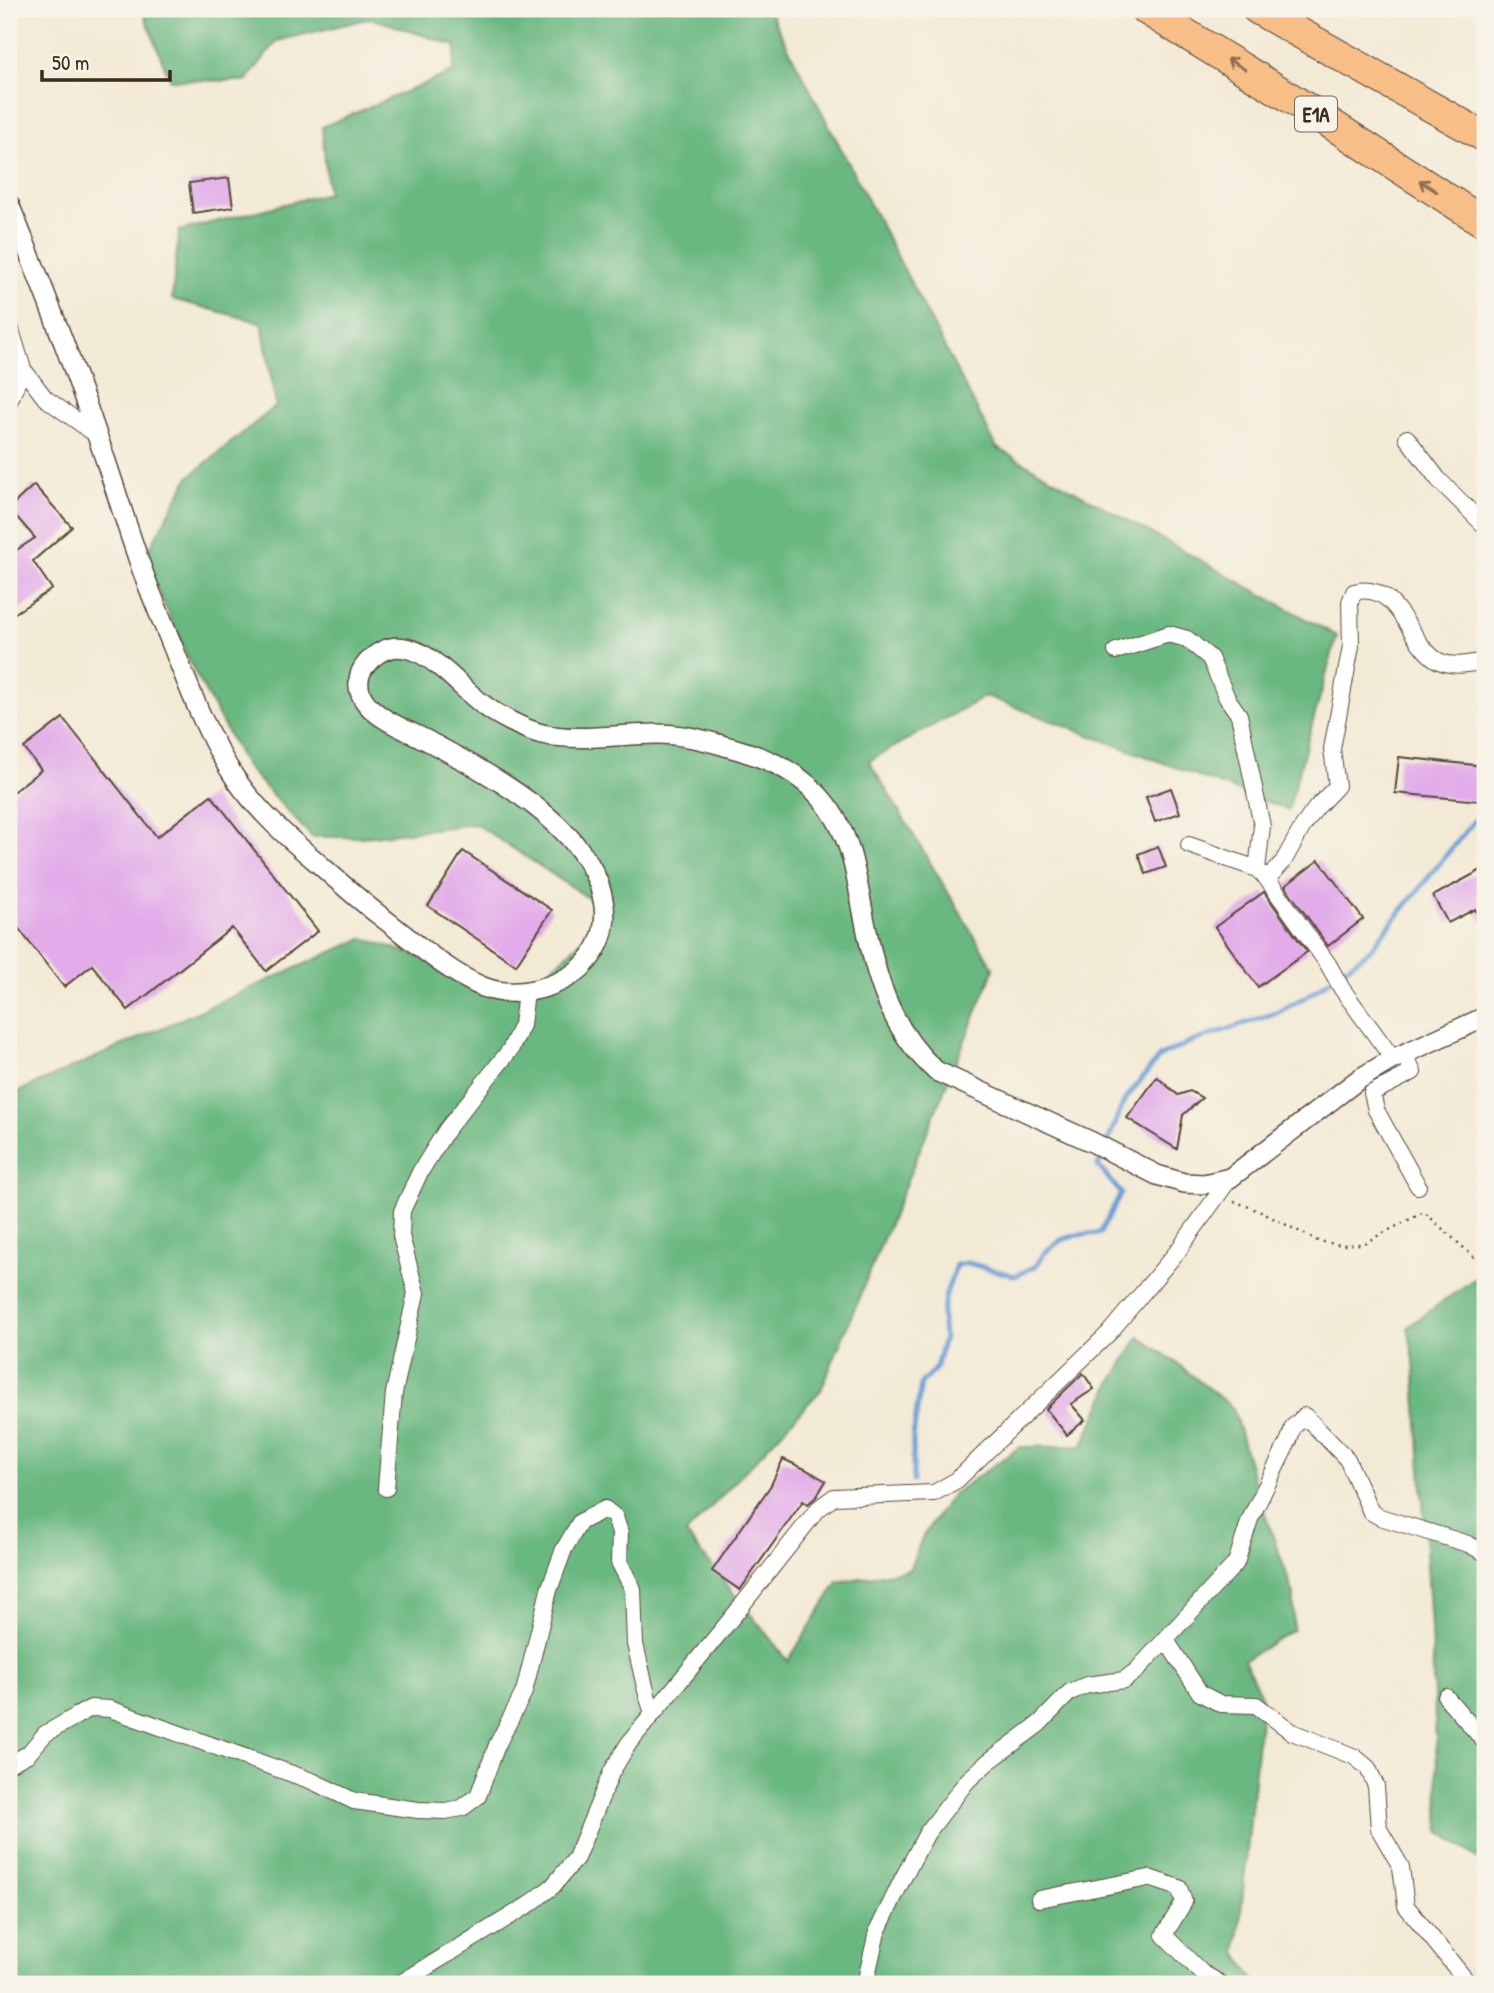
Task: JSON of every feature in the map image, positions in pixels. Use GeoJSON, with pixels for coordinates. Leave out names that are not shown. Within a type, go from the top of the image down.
{"type":"FeatureCollection","features":[{"type":"Feature","properties":{"kind":"highway","name":"E1A"},"geometry":{"type":"LineString","coordinates":[[1145,9],[1286,95],[1485,223]]}},
{"type":"Feature","properties":{"kind":"highway"},"geometry":{"type":"LineString","coordinates":[[1257,9],[1485,137]]}},
{"type":"Feature","properties":{"kind":"highway"},"geometry":{"type":"LineString","coordinates":[[1274,9],[1412,95]]}},
{"type":"Feature","properties":{"kind":"street"},"geometry":{"type":"LineString","coordinates":[[9,204],[46,295],[98,436],[140,564],[200,717],[234,777],[254,804],[286,836],[364,903],[442,962],[486,988],[502,991],[526,992],[569,976],[582,967],[603,937],[605,908],[600,884],[585,857],[559,826],[474,765],[383,718],[366,704],[360,691],[359,673],[370,658],[394,646],[410,649],[430,658],[485,707],[531,731],[550,736],[662,734],[693,737],[755,754],[792,771],[815,790],[834,815],[850,849],[880,989],[893,1016],[921,1057],[936,1071],[1092,1142],[1157,1175],[1184,1183],[1204,1184],[1230,1178]]}},
{"type":"Feature","properties":{"kind":"street"},"geometry":{"type":"LineString","coordinates":[[9,324],[23,369],[45,398],[98,436]]}},
{"type":"Feature","properties":{"kind":"street"},"geometry":{"type":"LineString","coordinates":[[9,402],[23,369]]}},
{"type":"Feature","properties":{"kind":"street"},"geometry":{"type":"LineString","coordinates":[[1407,438],[1438,479],[1485,525]]}},
{"type":"Feature","properties":{"kind":"street"},"geometry":{"type":"LineString","coordinates":[[1262,874],[1283,862],[1303,826],[1337,786],[1332,749],[1348,666],[1350,602],[1354,592],[1378,592],[1391,603],[1427,651],[1438,661],[1464,665],[1485,661]]}},
{"type":"Feature","properties":{"kind":"street"},"geometry":{"type":"LineString","coordinates":[[1116,651],[1168,634],[1188,639],[1210,658],[1227,698],[1239,715],[1262,826],[1262,874]]}},
{"type":"Feature","properties":{"kind":"street"},"geometry":{"type":"LineString","coordinates":[[1189,845],[1262,874],[1328,964],[1342,989],[1413,1072],[1372,1093],[1376,1110],[1418,1186]]}},
{"type":"Feature","properties":{"kind":"street"},"geometry":{"type":"LineString","coordinates":[[386,1488],[394,1393],[416,1293],[401,1236],[402,1211],[419,1172],[447,1129],[510,1050],[522,1025],[526,992]]}},
{"type":"Feature","properties":{"kind":"street"},"geometry":{"type":"LineString","coordinates":[[399,1984],[530,1904],[553,1886],[576,1858],[612,1771],[629,1743],[818,1508],[834,1497],[934,1493],[957,1480],[1109,1333],[1177,1252],[1230,1178],[1359,1080],[1399,1056],[1485,1017]]}},
{"type":"Feature","properties":{"kind":"street"},"geometry":{"type":"LineString","coordinates":[[865,1984],[877,1932],[903,1878],[927,1833],[967,1781],[1039,1724],[1070,1692],[1087,1685],[1124,1681],[1166,1640],[1236,1563],[1251,1519],[1293,1427],[1305,1416],[1348,1459],[1371,1512],[1468,1544],[1485,1553]]}},
{"type":"Feature","properties":{"kind":"street"},"geometry":{"type":"LineString","coordinates":[[9,1765],[28,1754],[45,1734],[91,1708],[110,1709],[287,1771],[354,1801],[418,1811],[462,1808],[478,1796],[497,1745],[524,1692],[549,1590],[564,1549],[580,1522],[605,1509],[615,1517],[620,1533],[619,1562],[633,1589],[635,1644],[653,1713]]}},
{"type":"Feature","properties":{"kind":"street"},"geometry":{"type":"LineString","coordinates":[[1166,1640],[1200,1693],[1221,1704],[1256,1705],[1292,1732],[1355,1757],[1368,1768],[1376,1786],[1379,1829],[1401,1867],[1406,1906],[1469,1984]]}},
{"type":"Feature","properties":{"kind":"street"},"geometry":{"type":"LineString","coordinates":[[1446,1697],[1485,1742]]}},
{"type":"Feature","properties":{"kind":"street"},"geometry":{"type":"LineString","coordinates":[[1039,1899],[1149,1878],[1178,1888],[1184,1902],[1164,1935],[1201,1972],[1221,1984]]}},
{"type":"Feature","properties":{"kind":"path"},"geometry":{"type":"LineString","coordinates":[[1218,1195],[1259,1211],[1318,1241],[1341,1245],[1362,1244],[1424,1212],[1485,1266]]}},
{"type":"Feature","properties":{"kind":"green space"},"geometry":{"type":"Polygon","coordinates":[[[142,9],[768,9],[997,448],[1337,636],[1288,810],[986,696],[869,761],[994,969],[821,1390],[686,1534],[788,1661],[838,1582],[909,1570],[923,1536],[953,1494],[1020,1447],[1082,1446],[1112,1381],[1139,1337],[1174,1361],[1233,1408],[1256,1488],[1294,1595],[1293,1630],[1244,1660],[1262,1698],[1237,1952],[1256,1984],[9,1984],[9,1096],[363,938],[526,992],[611,913],[476,824],[363,837],[312,837],[246,767],[192,667],[144,558],[189,477],[276,406],[262,323],[172,299],[179,231],[328,193],[322,127],[453,72],[456,46],[371,18],[277,41],[246,81],[170,80],[142,9]]]}},
{"type":"Feature","properties":{"kind":"green space"},"geometry":{"type":"Polygon","coordinates":[[[1485,1271],[1485,1864],[1440,1831],[1431,1627],[1414,1360],[1408,1327],[1485,1271]]]}},
{"type":"Feature","properties":{"kind":"building"},"geometry":{"type":"Polygon","coordinates":[[[229,178],[233,207],[193,213],[189,183],[229,178]]]}},
{"type":"Feature","properties":{"kind":"building"},"geometry":{"type":"Polygon","coordinates":[[[34,485],[72,527],[33,561],[52,589],[9,617],[9,555],[35,538],[9,508],[34,485]]]}},
{"type":"Feature","properties":{"kind":"building"},"geometry":{"type":"Polygon","coordinates":[[[63,718],[157,837],[211,795],[318,931],[266,971],[232,928],[128,1010],[92,965],[64,987],[9,916],[9,795],[41,770],[24,748],[63,718]]]}},
{"type":"Feature","properties":{"kind":"building"},"geometry":{"type":"Polygon","coordinates":[[[1399,757],[1484,766],[1480,801],[1395,793],[1399,757]]]}},
{"type":"Feature","properties":{"kind":"building"},"geometry":{"type":"Polygon","coordinates":[[[1171,788],[1180,813],[1155,822],[1146,797],[1171,788]]]}},
{"type":"Feature","properties":{"kind":"building"},"geometry":{"type":"Polygon","coordinates":[[[1158,846],[1166,867],[1146,874],[1138,854],[1158,846]]]}},
{"type":"Feature","properties":{"kind":"building"},"geometry":{"type":"Polygon","coordinates":[[[463,851],[552,910],[516,965],[428,906],[463,851]]]}},
{"type":"Feature","properties":{"kind":"building"},"geometry":{"type":"Polygon","coordinates":[[[1319,860],[1363,919],[1328,946],[1285,886],[1319,860]]]}},
{"type":"Feature","properties":{"kind":"building"},"geometry":{"type":"Polygon","coordinates":[[[1485,868],[1485,928],[1475,909],[1448,923],[1433,896],[1485,868]]]}},
{"type":"Feature","properties":{"kind":"building"},"geometry":{"type":"Polygon","coordinates":[[[1264,892],[1307,952],[1258,987],[1215,927],[1264,892]]]}},
{"type":"Feature","properties":{"kind":"building"},"geometry":{"type":"Polygon","coordinates":[[[1157,1077],[1178,1095],[1190,1091],[1202,1098],[1183,1115],[1177,1149],[1127,1118],[1157,1077]]]}},
{"type":"Feature","properties":{"kind":"building"},"geometry":{"type":"Polygon","coordinates":[[[1083,1373],[1094,1389],[1071,1404],[1085,1420],[1067,1435],[1046,1409],[1083,1373]]]}},
{"type":"Feature","properties":{"kind":"building"},"geometry":{"type":"Polygon","coordinates":[[[783,1459],[826,1481],[808,1504],[803,1501],[740,1590],[712,1571],[771,1485],[783,1459]]]}},
{"type":"Feature","properties":{"kind":"waterway"},"geometry":{"type":"LineString","coordinates":[[913,1481],[913,1437],[921,1383],[936,1368],[944,1338],[942,1314],[956,1265],[968,1263],[1015,1276],[1036,1266],[1045,1252],[1061,1240],[1100,1233],[1121,1193],[1098,1166],[1124,1101],[1160,1056],[1191,1042],[1278,1012],[1309,995],[1369,951],[1473,822],[1485,813]]}}]}
